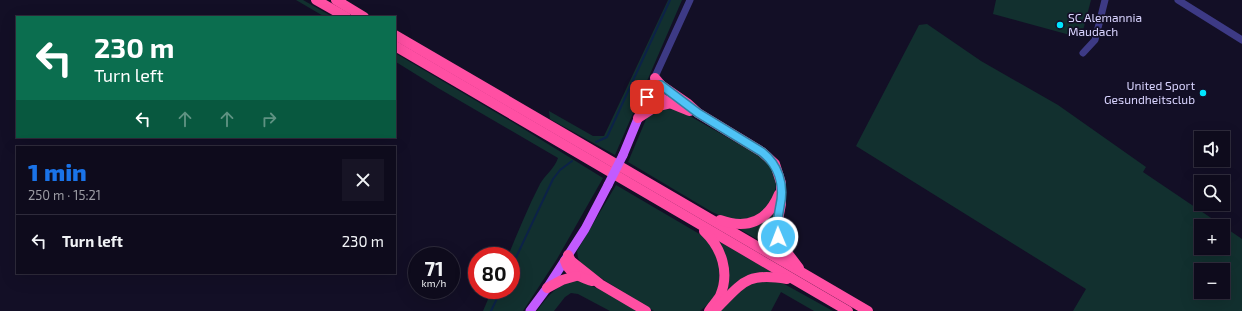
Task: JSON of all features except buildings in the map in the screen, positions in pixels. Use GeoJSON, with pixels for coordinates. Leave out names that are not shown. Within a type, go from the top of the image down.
{"type":"FeatureCollection","features":[{"type":"Feature","properties":{"kind":"highway"},"geometry":{"type":"LineString","coordinates":[[316,0],[344,16]]}},
{"type":"Feature","properties":{"kind":"highway"},"geometry":{"type":"LineString","coordinates":[[336,0],[362,16]]}},
{"type":"Feature","properties":{"kind":"highway"},"geometry":{"type":"LineString","coordinates":[[396,36],[848,311]]}},
{"type":"Feature","properties":{"kind":"highway"},"geometry":{"type":"LineString","coordinates":[[396,47],[692,215],[803,272],[868,311]]}},
{"type":"Feature","properties":{"kind":"highway"},"geometry":{"type":"LineString","coordinates":[[698,113],[672,103],[654,93],[656,83],[698,113],[762,152],[769,158],[778,171],[781,182],[781,204],[777,225],[778,237],[786,251],[803,272]]}},
{"type":"Feature","properties":{"kind":"highway"},"geometry":{"type":"LineString","coordinates":[[638,118],[655,108],[672,103]]}},
{"type":"Feature","properties":{"kind":"highway"},"geometry":{"type":"LineString","coordinates":[[692,215],[730,223],[751,223],[762,218],[768,213],[776,201],[781,188]]}},
{"type":"Feature","properties":{"kind":"highway"},"geometry":{"type":"LineString","coordinates":[[692,215],[712,239],[720,253],[725,267],[724,285],[719,298],[709,311]]}},
{"type":"Feature","properties":{"kind":"highway"},"geometry":{"type":"LineString","coordinates":[[568,259],[567,267],[576,276],[600,284]]}},
{"type":"Feature","properties":{"kind":"highway"},"geometry":{"type":"LineString","coordinates":[[568,259],[600,284],[646,311]]}},
{"type":"Feature","properties":{"kind":"highway"},"geometry":{"type":"LineString","coordinates":[[547,288],[562,280],[576,276]]}},
{"type":"Feature","properties":{"kind":"highway"},"geometry":{"type":"LineString","coordinates":[[714,311],[739,286],[749,280],[760,276],[766,276],[795,280]]}},
{"type":"Feature","properties":{"kind":"main road"},"geometry":{"type":"LineString","coordinates":[[530,311],[568,259],[585,229],[623,155],[638,118],[656,83]]}},
{"type":"Feature","properties":{"kind":"street"},"geometry":{"type":"LineString","coordinates":[[656,83],[690,0]]}},
{"type":"Feature","properties":{"kind":"street"},"geometry":{"type":"LineString","coordinates":[[1083,53],[1095,40],[1104,0]]}},
{"type":"Feature","properties":{"kind":"street"},"geometry":{"type":"LineString","coordinates":[[1178,0],[1242,40]]}},
{"type":"Feature","properties":{"kind":"green space"},"geometry":{"type":"Polygon","coordinates":[[[296,0],[303,0],[331,16],[323,16],[296,0]]]}},
{"type":"Feature","properties":{"kind":"green space"},"geometry":{"type":"Polygon","coordinates":[[[668,0],[682,0],[615,155],[550,119],[549,111],[593,136],[604,136],[668,0]]]}},
{"type":"Feature","properties":{"kind":"green space","name":"SC Alemannia Maudach"},"geometry":{"type":"Polygon","coordinates":[[[996,0],[1091,0],[1081,38],[993,14],[996,0]]]}},
{"type":"Feature","properties":{"kind":"green space"},"geometry":{"type":"Polygon","coordinates":[[[927,24],[981,61],[1058,105],[1146,167],[1143,172],[1194,206],[1194,211],[1201,211],[1213,219],[1194,219],[1194,255],[1230,255],[1230,231],[1242,239],[1242,311],[1073,311],[1086,289],[856,146],[919,25],[927,24]]]}},
{"type":"Feature","properties":{"kind":"green space"},"geometry":{"type":"Polygon","coordinates":[[[396,54],[514,123],[603,178],[557,259],[523,311],[483,311],[488,299],[520,299],[520,247],[512,247],[540,184],[555,165],[558,158],[396,62],[396,54]]]}},
{"type":"Feature","properties":{"kind":"green space"},"geometry":{"type":"Polygon","coordinates":[[[673,109],[688,115],[757,154],[769,164],[774,173],[776,184],[774,198],[759,216],[733,221],[712,212],[628,162],[647,117],[658,110],[673,109]]]}},
{"type":"Feature","properties":{"kind":"green space"},"geometry":{"type":"Polygon","coordinates":[[[616,185],[708,239],[721,261],[718,291],[712,301],[700,311],[654,311],[581,264],[577,251],[616,185]]]}},
{"type":"Feature","properties":{"kind":"green space"},"geometry":{"type":"Polygon","coordinates":[[[774,209],[784,255],[736,227],[774,209]]]}},
{"type":"Feature","properties":{"kind":"green space"},"geometry":{"type":"Polygon","coordinates":[[[715,239],[775,274],[725,291],[715,239]]]}},
{"type":"Feature","properties":{"kind":"green space"},"geometry":{"type":"Polygon","coordinates":[[[577,280],[609,293],[638,311],[610,311],[578,294],[571,293],[565,297],[554,311],[537,311],[545,300],[559,287],[577,280]]]}},
{"type":"Feature","properties":{"kind":"green space"},"geometry":{"type":"Polygon","coordinates":[[[777,280],[833,311],[814,311],[781,292],[771,311],[718,311],[752,281],[777,280]]]}},
{"type":"Feature","properties":{"kind":"waterway"},"geometry":{"type":"LineString","coordinates":[[596,142],[607,137],[670,0]]}},
{"type":"Feature","properties":{"kind":"waterway"},"geometry":{"type":"LineString","coordinates":[[520,249],[553,179],[560,170],[572,161]]}},
{"type":"Feature","properties":{"kind":"waterway"},"geometry":{"type":"LineString","coordinates":[[491,311],[497,299]]}},
{"type":"Feature","properties":{"kind":"place","name":"SC Alemannia Maudach"},"geometry":{"type":"Point","coordinates":[1060,25]}},
{"type":"Feature","properties":{"kind":"place","name":"United Sport Gesundheitsclub"},"geometry":{"type":"Point","coordinates":[1203,93]}},
{"type":"Feature","properties":{"kind":"route"},"geometry":{"type":"LineString","coordinates":[[647,97],[651,87],[661,85],[698,113],[762,152],[769,158],[778,171],[781,182],[781,204],[777,225],[778,237]]}}]}
